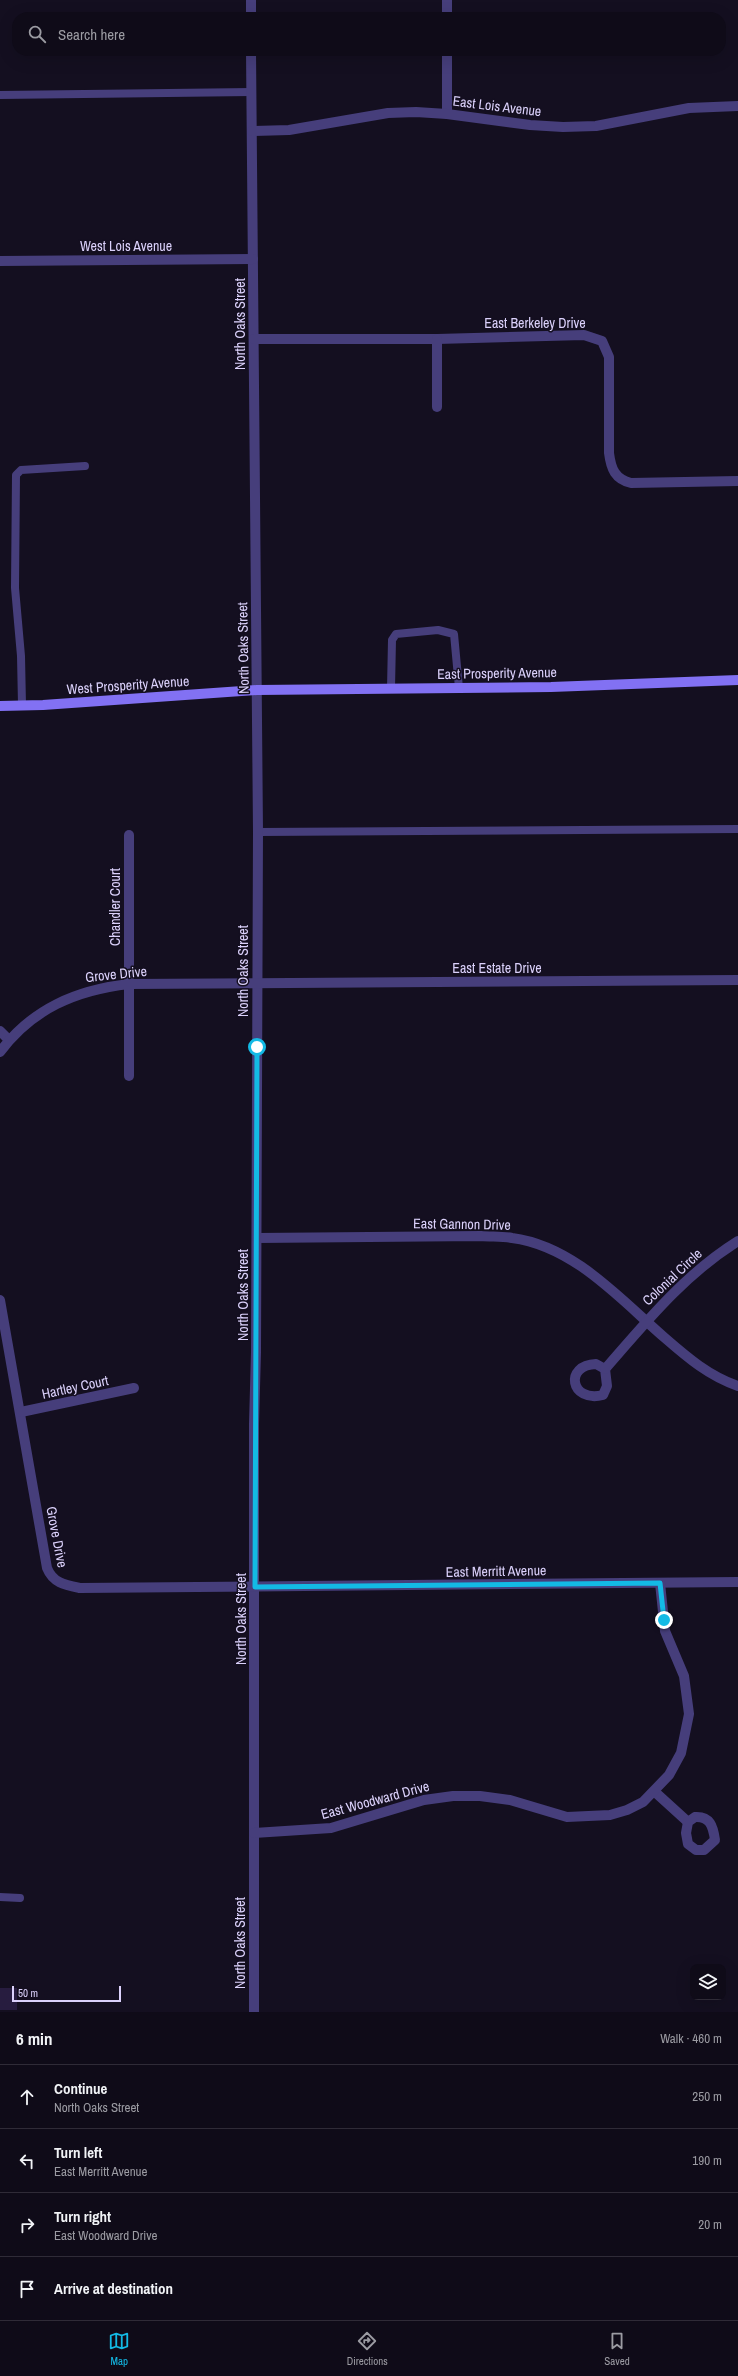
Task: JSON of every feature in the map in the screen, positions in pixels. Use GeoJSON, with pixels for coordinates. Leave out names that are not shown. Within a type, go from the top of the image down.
{"type":"FeatureCollection","features":[{"type":"Feature","properties":{"kind":"main road","name":"East Prosperity Avenue"},"geometry":{"type":"LineString","coordinates":[[257,690],[551,687],[738,680]]}},
{"type":"Feature","properties":{"kind":"main road","name":"West Prosperity Avenue"},"geometry":{"type":"LineString","coordinates":[[0,706],[257,690]]}},
{"type":"Feature","properties":{"kind":"street"},"geometry":{"type":"LineString","coordinates":[[251,0],[251,12]]}},
{"type":"Feature","properties":{"kind":"street"},"geometry":{"type":"LineString","coordinates":[[447,0],[447,12]]}},
{"type":"Feature","properties":{"kind":"street","name":"North Oaks Street"},"geometry":{"type":"LineString","coordinates":[[251,56],[258,832],[257,1238],[254,1424],[254,2012]]}},
{"type":"Feature","properties":{"kind":"street"},"geometry":{"type":"LineString","coordinates":[[447,56],[447,114]]}},
{"type":"Feature","properties":{"kind":"street","name":"East Lois Avenue"},"geometry":{"type":"LineString","coordinates":[[252,130],[315,127],[388,113],[447,114],[530,125],[563,127],[623,122],[689,108],[738,106]]}},
{"type":"Feature","properties":{"kind":"street","name":"West Lois Avenue"},"geometry":{"type":"LineString","coordinates":[[0,261],[253,259]]}},
{"type":"Feature","properties":{"kind":"street","name":"East Berkeley Drive"},"geometry":{"type":"LineString","coordinates":[[254,339],[437,339],[584,335],[602,341],[609,357],[609,453],[611,465],[616,476],[622,481],[632,483],[738,481]]}},
{"type":"Feature","properties":{"kind":"street"},"geometry":{"type":"LineString","coordinates":[[437,339],[437,407]]}},
{"type":"Feature","properties":{"kind":"street","name":"Chandler Court"},"geometry":{"type":"LineString","coordinates":[[129,835],[129,1076]]}},
{"type":"Feature","properties":{"kind":"street","name":"East Estate Drive"},"geometry":{"type":"LineString","coordinates":[[257,984],[738,980]]}},
{"type":"Feature","properties":{"kind":"street","name":"Grove Drive"},"geometry":{"type":"LineString","coordinates":[[0,1052],[9,1040],[38,1015],[75,995],[104,987],[128,984],[257,984]]}},
{"type":"Feature","properties":{"kind":"street"},"geometry":{"type":"LineString","coordinates":[[0,1030],[9,1040]]}},
{"type":"Feature","properties":{"kind":"street","name":"East Gannon Drive"},"geometry":{"type":"LineString","coordinates":[[257,1238],[481,1236],[512,1238],[543,1246],[570,1259],[596,1278],[698,1367],[721,1381],[738,1386]]}},
{"type":"Feature","properties":{"kind":"street","name":"Colonial Circle"},"geometry":{"type":"LineString","coordinates":[[605,1369],[646,1322],[695,1272],[738,1241]]}},
{"type":"Feature","properties":{"kind":"street","name":"Grove Drive"},"geometry":{"type":"LineString","coordinates":[[0,1300],[21,1412],[46,1568],[50,1577],[57,1582],[80,1588],[255,1587]]}},
{"type":"Feature","properties":{"kind":"street","name":"Hartley Court"},"geometry":{"type":"LineString","coordinates":[[21,1412],[134,1388]]}},
{"type":"Feature","properties":{"kind":"street","name":"East Merritt Avenue"},"geometry":{"type":"LineString","coordinates":[[255,1587],[738,1582]]}},
{"type":"Feature","properties":{"kind":"street","name":"East Woodward Drive"},"geometry":{"type":"LineString","coordinates":[[254,1833],[331,1828],[424,1800],[453,1796],[480,1796],[510,1800],[567,1818],[587,1818],[626,1810],[643,1802],[655,1792],[669,1775],[681,1753],[689,1714],[684,1676],[666,1631],[660,1583]]}},
{"type":"Feature","properties":{"kind":"street"},"geometry":{"type":"LineString","coordinates":[[655,1792],[688,1822]]}},
{"type":"Feature","properties":{"kind":"lane"},"geometry":{"type":"LineString","coordinates":[[0,95],[252,92]]}},
{"type":"Feature","properties":{"kind":"lane"},"geometry":{"type":"LineString","coordinates":[[22,705],[21,656],[16,588],[16,475],[21,470],[86,466]]}},
{"type":"Feature","properties":{"kind":"lane"},"geometry":{"type":"LineString","coordinates":[[391,688],[392,640],[396,634],[438,630],[454,634],[457,644],[459,688]]}},
{"type":"Feature","properties":{"kind":"lane"},"geometry":{"type":"LineString","coordinates":[[258,832],[738,829]]}},
{"type":"Feature","properties":{"kind":"lane"},"geometry":{"type":"LineString","coordinates":[[0,1897],[20,1898]]}},
{"type":"Feature","properties":{"kind":"building"},"geometry":{"type":"Polygon","coordinates":[[[0,1988],[17,1988],[17,2010],[0,2010],[0,1988]]]}},
{"type":"Feature","properties":{"kind":"route"},"geometry":{"type":"LineString","coordinates":[[257,1047],[257,1238],[254,1424],[255,1587],[660,1583],[664,1620]]}}]}
